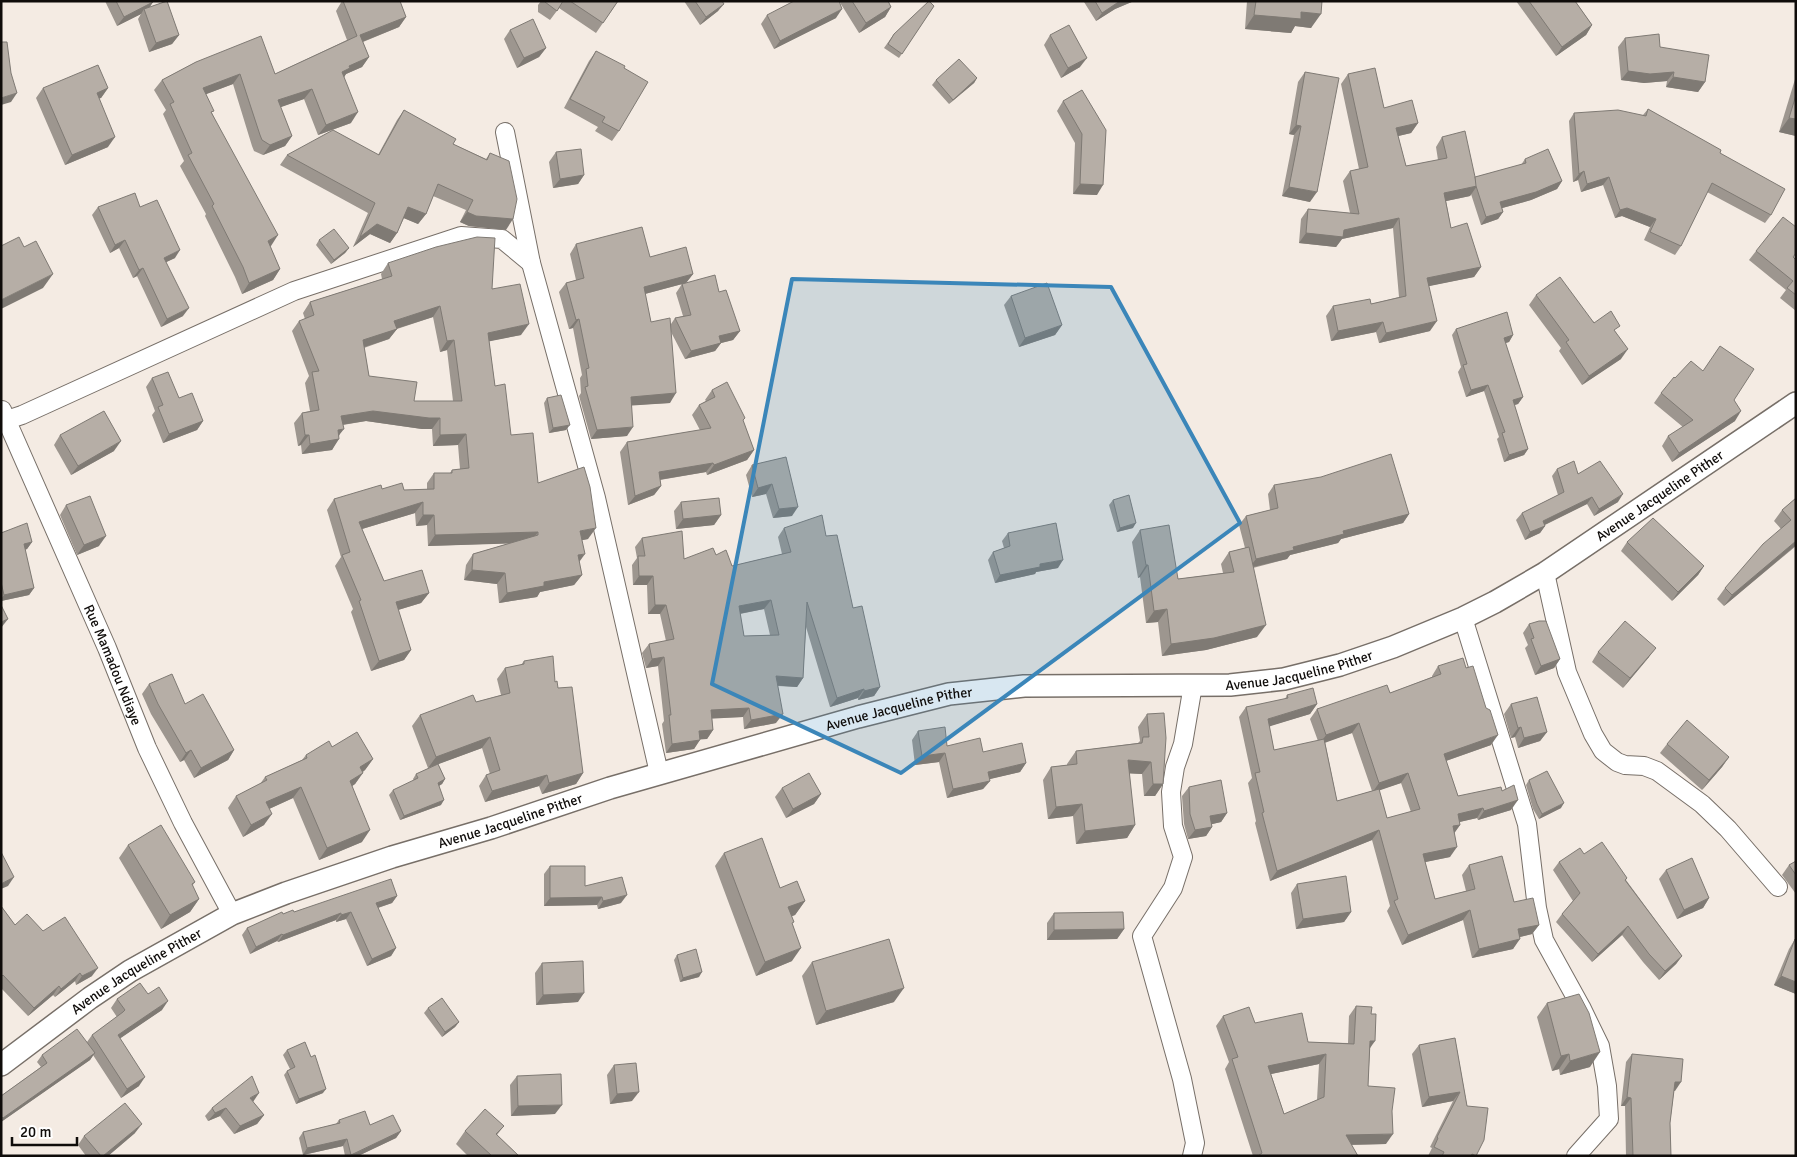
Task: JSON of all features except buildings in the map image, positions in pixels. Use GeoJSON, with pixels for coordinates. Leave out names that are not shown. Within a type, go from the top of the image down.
{"type":"FeatureCollection","features":[{"type":"Feature","properties":{"kind":"street"},"geometry":{"type":"LineString","coordinates":[[505,132],[531,263],[596,498],[659,773]]}},
{"type":"Feature","properties":{"kind":"street"},"geometry":{"type":"LineString","coordinates":[[3,417],[22,415],[294,291],[461,236],[502,239],[531,263]]}},
{"type":"Feature","properties":{"kind":"street","name":"Avenue Jacqueline Pither"},"geometry":{"type":"LineString","coordinates":[[1,1065],[90,998],[130,971],[232,914],[286,893],[383,860],[491,828],[659,773],[886,709],[949,694],[1024,686],[1230,686],[1259,683],[1313,673],[1366,657],[1463,618],[1545,573],[1796,404]]}},
{"type":"Feature","properties":{"kind":"street","name":"Rue Mamadou Ndiaye"},"geometry":{"type":"LineString","coordinates":[[3,417],[107,648],[147,748],[183,823],[232,914]]}},
{"type":"Feature","properties":{"kind":"street"},"geometry":{"type":"LineString","coordinates":[[1545,573],[1567,672],[1580,706],[1603,751],[1617,762],[1625,765],[1644,766],[1657,771],[1702,804],[1728,830],[1778,887]]}},
{"type":"Feature","properties":{"kind":"street"},"geometry":{"type":"LineString","coordinates":[[1463,618],[1527,824],[1537,908],[1544,940],[1600,1046],[1608,1092],[1609,1119],[1576,1156]]}},
{"type":"Feature","properties":{"kind":"street"},"geometry":{"type":"LineString","coordinates":[[1192,1156],[1195,1143],[1182,1079],[1142,936],[1173,888],[1183,857],[1173,826],[1170,792],[1175,767],[1183,744],[1193,685]]}},
{"type":"Feature","properties":{"kind":"highlighted area"},"geometry":{"type":"Polygon","coordinates":[[[792,279],[1111,287],[1240,523],[901,773],[712,684],[792,279]]]}}]}
